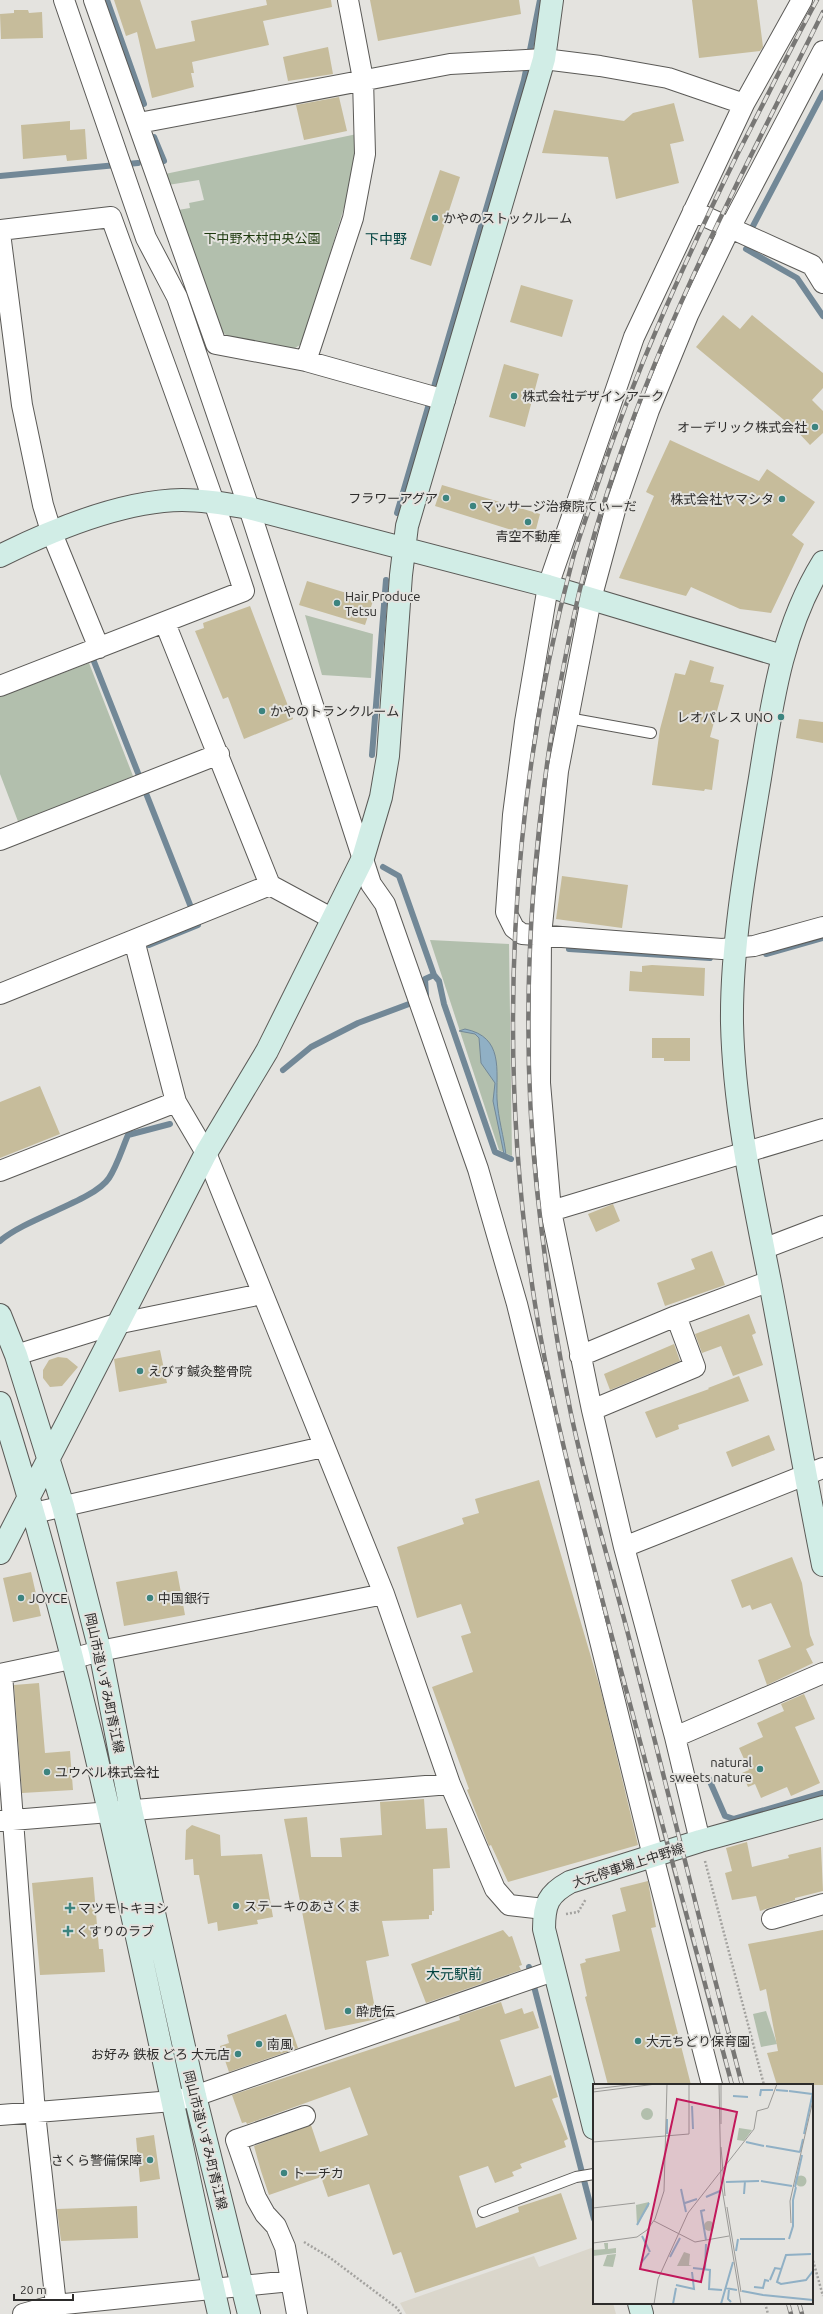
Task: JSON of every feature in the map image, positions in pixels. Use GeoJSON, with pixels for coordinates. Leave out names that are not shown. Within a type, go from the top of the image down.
{"type":"FeatureCollection","features":[{"type":"Feature","properties":{"kind":"street"},"geometry":{"type":"LineString","coordinates":[[64,0],[146,238],[176,297],[249,508],[371,884],[384,904],[478,1169],[517,1304],[653,1856],[712,2084]]}},
{"type":"Feature","properties":{"kind":"street"},"geometry":{"type":"LineString","coordinates":[[94,0],[139,123],[216,344],[306,361],[436,397]]}},
{"type":"Feature","properties":{"kind":"street"},"geometry":{"type":"LineString","coordinates":[[306,361],[353,218],[365,154],[364,79],[348,0]]}},
{"type":"Feature","properties":{"kind":"street"},"geometry":{"type":"LineString","coordinates":[[0,1552],[32,1504],[48,1459],[116,1324],[206,1153],[266,1051],[363,858],[381,797],[388,756],[403,548],[436,397],[533,59],[552,0]]}},
{"type":"Feature","properties":{"kind":"street"},"geometry":{"type":"LineString","coordinates":[[802,0],[744,104],[634,337],[548,586],[525,722],[514,807],[506,912],[514,928],[522,934],[736,948],[754,946],[823,927]]}},
{"type":"Feature","properties":{"kind":"street"},"geometry":{"type":"LineString","coordinates":[[700,1842],[675,1737],[624,1547],[580,1356],[551,1211],[540,1083],[541,935],[558,771],[591,599],[616,503],[649,410],[688,315],[730,228],[817,71],[823,51]]}},
{"type":"Feature","properties":{"kind":"street"},"geometry":{"type":"LineString","coordinates":[[139,123],[364,79],[450,64],[533,59],[600,66],[668,78],[744,104]]}},
{"type":"Feature","properties":{"kind":"street"},"geometry":{"type":"LineString","coordinates":[[693,211],[730,228],[818,263],[823,283]]}},
{"type":"Feature","properties":{"kind":"street"},"geometry":{"type":"LineString","coordinates":[[0,686],[165,623],[244,591],[215,502],[196,454],[111,217],[0,231],[22,405],[43,505],[93,650]]}},
{"type":"Feature","properties":{"kind":"street"},"geometry":{"type":"LineString","coordinates":[[0,556],[51,531],[139,505],[182,500],[215,502],[249,508],[548,586],[782,656]]}},
{"type":"Feature","properties":{"kind":"street"},"geometry":{"type":"LineString","coordinates":[[823,562],[796,616],[782,656],[774,689],[755,810],[736,948],[732,1020],[734,1082],[763,1249],[814,1471],[823,1565]]}},
{"type":"Feature","properties":{"kind":"street"},"geometry":{"type":"LineString","coordinates":[[165,623],[219,754],[270,885],[333,919]]}},
{"type":"Feature","properties":{"kind":"street"},"geometry":{"type":"LineString","coordinates":[[0,840],[219,754]]}},
{"type":"Feature","properties":{"kind":"street"},"geometry":{"type":"LineString","coordinates":[[0,994],[270,885]]}},
{"type":"Feature","properties":{"kind":"street"},"geometry":{"type":"LineString","coordinates":[[134,940],[176,1102],[206,1153],[323,1447],[384,1594],[450,1784],[495,1889],[509,1905],[544,1909],[544,1929],[539,1976],[593,2125]]}},
{"type":"Feature","properties":{"kind":"street"},"geometry":{"type":"LineString","coordinates":[[0,1172],[176,1102]]}},
{"type":"Feature","properties":{"kind":"street"},"geometry":{"type":"LineString","coordinates":[[551,1211],[823,1129]]}},
{"type":"Feature","properties":{"kind":"street"},"geometry":{"type":"LineString","coordinates":[[763,1249],[823,1226]]}},
{"type":"Feature","properties":{"kind":"street"},"geometry":{"type":"LineString","coordinates":[[580,1356],[676,1316],[770,1281]]}},
{"type":"Feature","properties":{"kind":"street"},"geometry":{"type":"LineString","coordinates":[[16,1355],[116,1324],[262,1294]]}},
{"type":"Feature","properties":{"kind":"street","name":"岡山市道いずみ町青江線"},"geometry":{"type":"LineString","coordinates":[[0,1315],[16,1355],[63,1506],[100,1651],[131,1810],[194,2096],[243,2286],[248,2314]]}},
{"type":"Feature","properties":{"kind":"street"},"geometry":{"type":"LineString","coordinates":[[592,1410],[695,1367],[676,1316]]}},
{"type":"Feature","properties":{"kind":"street","name":"岡山市道いずみ町青江線"},"geometry":{"type":"LineString","coordinates":[[0,1404],[32,1504],[110,1812],[219,2314]]}},
{"type":"Feature","properties":{"kind":"street"},"geometry":{"type":"LineString","coordinates":[[32,1504],[63,1506],[323,1447]]}},
{"type":"Feature","properties":{"kind":"street"},"geometry":{"type":"LineString","coordinates":[[624,1547],[814,1471]]}},
{"type":"Feature","properties":{"kind":"street"},"geometry":{"type":"LineString","coordinates":[[56,2309],[35,2113],[7,1821],[1,1674],[71,1659],[100,1651],[384,1594]]}},
{"type":"Feature","properties":{"kind":"street"},"geometry":{"type":"LineString","coordinates":[[675,1737],[823,1673]]}},
{"type":"Feature","properties":{"kind":"street"},"geometry":{"type":"LineString","coordinates":[[7,1821],[450,1784]]}},
{"type":"Feature","properties":{"kind":"street","name":"大元停車場上中野線"},"geometry":{"type":"LineString","coordinates":[[544,1909],[560,1888],[570,1882],[700,1842],[823,1808]]}},
{"type":"Feature","properties":{"kind":"street"},"geometry":{"type":"LineString","coordinates":[[772,1919],[823,1904]]}},
{"type":"Feature","properties":{"kind":"street"},"geometry":{"type":"LineString","coordinates":[[0,2116],[173,2101],[194,2096],[539,1976]]}},
{"type":"Feature","properties":{"kind":"street"},"geometry":{"type":"LineString","coordinates":[[297,2314],[285,2247],[276,2226],[265,2214],[256,2198],[236,2140],[305,2116]]}},
{"type":"Feature","properties":{"kind":"street"},"geometry":{"type":"LineString","coordinates":[[22,2314],[214,2289],[291,2281]]}},
{"type":"Feature","properties":{"kind":"street"},"geometry":{"type":"LineString","coordinates":[[639,2304],[642,2314]]}},
{"type":"Feature","properties":{"kind":"lane"},"geometry":{"type":"LineString","coordinates":[[568,718],[651,733]]}},
{"type":"Feature","properties":{"kind":"lane"},"geometry":{"type":"LineString","coordinates":[[483,2212],[587,2175]]}},
{"type":"Feature","properties":{"kind":"path"},"geometry":{"type":"LineString","coordinates":[[700,1842],[764,2084]]}},
{"type":"Feature","properties":{"kind":"path"},"geometry":{"type":"LineString","coordinates":[[276,2226],[329,2257],[397,2308],[401,2314]]}},
{"type":"Feature","properties":{"kind":"path"},"geometry":{"type":"LineString","coordinates":[[813,2261],[823,2296]]}},
{"type":"Feature","properties":{"kind":"path"},"geometry":{"type":"LineString","coordinates":[[765,2304],[768,2314]]}},
{"type":"Feature","properties":{"kind":"shaded area"},"geometry":{"type":"Polygon","coordinates":[[[593,2247],[593,2304],[613,2304],[616,2314],[406,2314],[400,2303],[534,2256],[539,2267],[593,2247]]]}},
{"type":"Feature","properties":{"kind":"green space","name":"下中野木村中央公園"},"geometry":{"type":"Polygon","coordinates":[[[357,134],[349,191],[303,343],[292,350],[232,340],[221,331],[178,210],[190,208],[189,203],[204,200],[199,180],[168,185],[165,174],[357,134]]]}},
{"type":"Feature","properties":{"kind":"green space"},"geometry":{"type":"Polygon","coordinates":[[[305,615],[373,634],[371,678],[322,675],[305,615]]]}},
{"type":"Feature","properties":{"kind":"green space"},"geometry":{"type":"Polygon","coordinates":[[[89,663],[133,776],[19,824],[0,774],[0,697],[89,663]]]}},
{"type":"Feature","properties":{"kind":"green space"},"geometry":{"type":"Polygon","coordinates":[[[430,940],[509,944],[512,1156],[499,1150],[430,940]]]}},
{"type":"Feature","properties":{"kind":"green space"},"geometry":{"type":"Polygon","coordinates":[[[766,2011],[777,2044],[761,2047],[753,2014],[766,2011]]]}},
{"type":"Feature","properties":{"kind":"water"},"geometry":{"type":"Polygon","coordinates":[[[465,1029],[478,1033],[486,1039],[492,1047],[495,1056],[497,1066],[497,1099],[506,1155],[504,1154],[493,1101],[495,1083],[481,1063],[479,1038],[475,1034],[459,1031],[465,1029]]]}},
{"type":"Feature","properties":{"kind":"building"},"geometry":{"type":"Polygon","coordinates":[[[114,0],[140,0],[156,49],[195,41],[191,21],[267,5],[266,0],[331,0],[332,7],[263,21],[269,45],[192,62],[194,73],[191,73],[194,87],[152,98],[137,32],[126,36],[114,0]]]}},
{"type":"Feature","properties":{"kind":"building"},"geometry":{"type":"Polygon","coordinates":[[[370,0],[519,0],[521,14],[378,41],[370,0]]]}},
{"type":"Feature","properties":{"kind":"building"},"geometry":{"type":"Polygon","coordinates":[[[692,0],[757,0],[763,47],[760,51],[699,58],[692,0]]]}},
{"type":"Feature","properties":{"kind":"building"},"geometry":{"type":"Polygon","coordinates":[[[14,10],[28,10],[29,13],[42,12],[43,38],[1,39],[0,14],[14,13],[14,10]]]}},
{"type":"Feature","properties":{"kind":"building"},"geometry":{"type":"Polygon","coordinates":[[[328,47],[333,74],[288,81],[283,57],[328,47]]]}},
{"type":"Feature","properties":{"kind":"building"},"geometry":{"type":"Polygon","coordinates":[[[339,97],[347,131],[304,140],[296,105],[339,97]]]}},
{"type":"Feature","properties":{"kind":"building"},"geometry":{"type":"Polygon","coordinates":[[[674,103],[684,141],[670,144],[679,183],[616,199],[608,157],[542,153],[554,110],[624,121],[633,113],[674,103]]]}},
{"type":"Feature","properties":{"kind":"building"},"geometry":{"type":"Polygon","coordinates":[[[70,121],[70,130],[85,129],[87,159],[67,161],[66,155],[23,159],[21,125],[70,121]]]}},
{"type":"Feature","properties":{"kind":"building"},"geometry":{"type":"Polygon","coordinates":[[[440,170],[460,177],[431,266],[410,259],[440,170]]]}},
{"type":"Feature","properties":{"kind":"building"},"geometry":{"type":"Polygon","coordinates":[[[521,285],[573,300],[562,337],[510,322],[521,285]]]}},
{"type":"Feature","properties":{"kind":"building"},"geometry":{"type":"Polygon","coordinates":[[[723,315],[740,329],[752,315],[823,373],[823,388],[812,400],[823,411],[823,433],[810,445],[796,430],[696,347],[723,315]]]}},
{"type":"Feature","properties":{"kind":"building"},"geometry":{"type":"Polygon","coordinates":[[[504,364],[539,374],[525,427],[489,417],[504,364]]]}},
{"type":"Feature","properties":{"kind":"building"},"geometry":{"type":"Polygon","coordinates":[[[670,440],[759,481],[767,469],[815,502],[792,535],[804,544],[771,613],[740,609],[691,587],[686,596],[619,578],[654,496],[646,492],[670,440]]]}},
{"type":"Feature","properties":{"kind":"building"},"geometry":{"type":"Polygon","coordinates":[[[442,485],[540,514],[534,537],[435,506],[442,485]]]}},
{"type":"Feature","properties":{"kind":"building"},"geometry":{"type":"Polygon","coordinates":[[[307,581],[373,601],[365,625],[299,605],[307,581]]]}},
{"type":"Feature","properties":{"kind":"building"},"geometry":{"type":"Polygon","coordinates":[[[250,606],[293,719],[244,739],[228,697],[223,699],[195,631],[204,628],[203,623],[250,606]]]}},
{"type":"Feature","properties":{"kind":"building"},"geometry":{"type":"Polygon","coordinates":[[[690,660],[714,667],[710,682],[724,685],[710,737],[719,740],[712,790],[705,789],[704,791],[652,785],[660,729],[675,673],[685,675],[690,660]]]}},
{"type":"Feature","properties":{"kind":"building"},"geometry":{"type":"Polygon","coordinates":[[[799,719],[823,722],[823,743],[796,738],[799,719]]]}},
{"type":"Feature","properties":{"kind":"building"},"geometry":{"type":"Polygon","coordinates":[[[562,876],[628,885],[622,928],[556,919],[562,876]]]}},
{"type":"Feature","properties":{"kind":"building"},"geometry":{"type":"Polygon","coordinates":[[[652,965],[705,968],[704,996],[629,991],[630,971],[642,972],[642,966],[652,965]]]}},
{"type":"Feature","properties":{"kind":"building"},"geometry":{"type":"Polygon","coordinates":[[[652,1038],[690,1038],[690,1061],[664,1061],[664,1058],[652,1058],[652,1038]]]}},
{"type":"Feature","properties":{"kind":"building"},"geometry":{"type":"Polygon","coordinates":[[[40,1086],[60,1134],[0,1158],[0,1102],[40,1086]]]}},
{"type":"Feature","properties":{"kind":"building"},"geometry":{"type":"Polygon","coordinates":[[[613,1204],[620,1221],[596,1232],[588,1214],[613,1204]]]}},
{"type":"Feature","properties":{"kind":"building"},"geometry":{"type":"Polygon","coordinates":[[[712,1251],[725,1285],[665,1306],[657,1283],[695,1269],[691,1259],[712,1251]]]}},
{"type":"Feature","properties":{"kind":"building"},"geometry":{"type":"Polygon","coordinates":[[[749,1314],[756,1333],[752,1335],[763,1365],[733,1376],[721,1346],[702,1353],[695,1334],[749,1314]]]}},
{"type":"Feature","properties":{"kind":"building"},"geometry":{"type":"Polygon","coordinates":[[[674,1344],[680,1361],[610,1390],[604,1374],[674,1344]]]}},
{"type":"Feature","properties":{"kind":"building"},"geometry":{"type":"Polygon","coordinates":[[[160,1350],[167,1383],[119,1392],[114,1359],[160,1350]]]}},
{"type":"Feature","properties":{"kind":"building"},"geometry":{"type":"Polygon","coordinates":[[[58,1357],[67,1358],[78,1367],[62,1386],[50,1387],[43,1378],[43,1370],[49,1360],[58,1357]]]}},
{"type":"Feature","properties":{"kind":"building"},"geometry":{"type":"Polygon","coordinates":[[[739,1376],[749,1401],[678,1425],[679,1429],[656,1438],[645,1412],[709,1389],[708,1388],[739,1376]]]}},
{"type":"Feature","properties":{"kind":"building"},"geometry":{"type":"Polygon","coordinates":[[[769,1435],[775,1450],[732,1467],[726,1452],[769,1435]]]}},
{"type":"Feature","properties":{"kind":"building"},"geometry":{"type":"Polygon","coordinates":[[[539,1480],[601,1691],[638,1845],[508,1882],[491,1845],[489,1846],[467,1790],[469,1789],[432,1687],[473,1672],[461,1636],[471,1633],[461,1604],[417,1618],[397,1547],[464,1524],[462,1518],[479,1513],[475,1499],[539,1480]]]}},
{"type":"Feature","properties":{"kind":"building"},"geometry":{"type":"Polygon","coordinates":[[[792,1557],[802,1583],[810,1635],[814,1645],[806,1649],[813,1663],[767,1685],[758,1660],[791,1647],[771,1603],[752,1610],[750,1605],[742,1608],[731,1580],[792,1557]]]}},
{"type":"Feature","properties":{"kind":"building"},"geometry":{"type":"Polygon","coordinates":[[[177,1571],[185,1615],[124,1626],[116,1582],[177,1571]]]}},
{"type":"Feature","properties":{"kind":"building"},"geometry":{"type":"Polygon","coordinates":[[[31,1572],[41,1616],[13,1622],[3,1578],[31,1572]]]}},
{"type":"Feature","properties":{"kind":"building"},"geometry":{"type":"Polygon","coordinates":[[[39,1683],[45,1753],[70,1751],[73,1790],[22,1793],[14,1685],[39,1683]]]}},
{"type":"Feature","properties":{"kind":"building"},"geometry":{"type":"Polygon","coordinates":[[[804,1694],[815,1719],[795,1727],[820,1783],[791,1796],[787,1787],[761,1798],[755,1784],[748,1787],[742,1773],[749,1770],[739,1748],[763,1737],[757,1723],[784,1711],[781,1704],[804,1694]]]}},
{"type":"Feature","properties":{"kind":"building"},"geometry":{"type":"Polygon","coordinates":[[[424,1799],[426,1829],[447,1828],[450,1868],[433,1869],[434,1911],[432,1911],[432,1915],[429,1915],[429,1919],[382,1921],[389,1956],[366,1961],[377,2019],[325,2030],[284,1819],[307,1817],[311,1857],[342,1857],[340,1838],[382,1835],[380,1802],[424,1799]]]}},
{"type":"Feature","properties":{"kind":"building"},"geometry":{"type":"Polygon","coordinates":[[[192,1825],[220,1835],[221,1856],[262,1854],[273,1917],[257,1920],[258,1924],[218,1931],[217,1922],[208,1924],[199,1875],[194,1875],[193,1859],[185,1860],[186,1830],[192,1825]]]}},
{"type":"Feature","properties":{"kind":"building"},"geometry":{"type":"Polygon","coordinates":[[[747,1842],[752,1867],[789,1858],[788,1855],[821,1847],[823,1891],[795,1898],[795,1900],[760,1911],[756,1896],[732,1900],[725,1873],[732,1871],[726,1848],[747,1842]]]}},
{"type":"Feature","properties":{"kind":"building"},"geometry":{"type":"Polygon","coordinates":[[[93,1877],[99,1949],[103,1949],[105,1972],[40,1975],[32,1883],[93,1877]]]}},
{"type":"Feature","properties":{"kind":"building","name":"大元ちどり保育園"},"geometry":{"type":"Polygon","coordinates":[[[648,1881],[656,1927],[651,1928],[691,2084],[608,2084],[585,1997],[587,1996],[580,1964],[586,1962],[585,1959],[620,1951],[612,1915],[626,1911],[620,1888],[648,1881]]]}},
{"type":"Feature","properties":{"kind":"building"},"geometry":{"type":"Polygon","coordinates":[[[503,1930],[509,1937],[512,1936],[522,1965],[519,1966],[521,1970],[426,2003],[411,1964],[503,1930]]]}},
{"type":"Feature","properties":{"kind":"building"},"geometry":{"type":"Polygon","coordinates":[[[823,1930],[823,2085],[777,2084],[767,2053],[778,2051],[766,1989],[760,1991],[748,1944],[823,1930]]]}},
{"type":"Feature","properties":{"kind":"building"},"geometry":{"type":"Polygon","coordinates":[[[501,2002],[505,2014],[522,2008],[524,2014],[533,2011],[539,2028],[500,2040],[515,2087],[551,2075],[558,2097],[552,2099],[568,2139],[564,2141],[566,2147],[520,2164],[522,2168],[512,2172],[514,2176],[495,2183],[488,2166],[459,2176],[476,2228],[519,2212],[518,2207],[561,2193],[577,2239],[415,2293],[401,2252],[393,2255],[369,2184],[328,2197],[321,2177],[269,2195],[261,2171],[254,2146],[311,2125],[320,2152],[368,2135],[350,2087],[247,2124],[246,2122],[242,2123],[232,2095],[460,2020],[459,2016],[501,2002]]]}},
{"type":"Feature","properties":{"kind":"building"},"geometry":{"type":"Polygon","coordinates":[[[286,2014],[298,2048],[229,2072],[220,2046],[229,2043],[227,2035],[286,2014]]]}},
{"type":"Feature","properties":{"kind":"building"},"geometry":{"type":"Polygon","coordinates":[[[154,2135],[160,2179],[140,2182],[136,2138],[154,2135]]]}},
{"type":"Feature","properties":{"kind":"building"},"geometry":{"type":"Polygon","coordinates":[[[137,2206],[138,2238],[61,2241],[57,2209],[137,2206]]]}},
{"type":"Feature","properties":{"kind":"waterway"},"geometry":{"type":"LineString","coordinates":[[107,0],[144,104]]}},
{"type":"Feature","properties":{"kind":"waterway"},"geometry":{"type":"LineString","coordinates":[[397,513],[524,80],[540,0]]}},
{"type":"Feature","properties":{"kind":"waterway"},"geometry":{"type":"LineString","coordinates":[[753,226],[823,93]]}},
{"type":"Feature","properties":{"kind":"waterway"},"geometry":{"type":"LineString","coordinates":[[154,137],[164,161],[160,161]]}},
{"type":"Feature","properties":{"kind":"waterway"},"geometry":{"type":"LineString","coordinates":[[0,176],[138,163]]}},
{"type":"Feature","properties":{"kind":"waterway"},"geometry":{"type":"LineString","coordinates":[[746,249],[797,278],[823,316]]}},
{"type":"Feature","properties":{"kind":"waterway"},"geometry":{"type":"LineString","coordinates":[[372,755],[386,580]]}},
{"type":"Feature","properties":{"kind":"waterway"},"geometry":{"type":"LineString","coordinates":[[91,654],[198,925],[149,945]]}},
{"type":"Feature","properties":{"kind":"waterway"},"geometry":{"type":"LineString","coordinates":[[383,867],[399,876],[434,975],[439,981],[444,1004],[495,1152],[511,1159]]}},
{"type":"Feature","properties":{"kind":"waterway"},"geometry":{"type":"LineString","coordinates":[[766,954],[823,938]]}},
{"type":"Feature","properties":{"kind":"waterway"},"geometry":{"type":"LineString","coordinates":[[569,949],[710,958]]}},
{"type":"Feature","properties":{"kind":"waterway"},"geometry":{"type":"LineString","coordinates":[[426,995],[425,979],[434,975]]}},
{"type":"Feature","properties":{"kind":"waterway"},"geometry":{"type":"LineString","coordinates":[[283,1070],[311,1047],[358,1023],[417,1001]]}},
{"type":"Feature","properties":{"kind":"waterway"},"geometry":{"type":"LineString","coordinates":[[0,1241],[26,1225],[75,1202],[101,1186],[112,1173],[128,1135],[170,1124]]}},
{"type":"Feature","properties":{"kind":"waterway"},"geometry":{"type":"LineString","coordinates":[[708,1777],[725,1816],[734,1819],[823,1793]]}},
{"type":"Feature","properties":{"kind":"waterway"},"geometry":{"type":"LineString","coordinates":[[529,1967],[593,2215]]}},
{"type":"Feature","properties":{"kind":"railway"},"geometry":{"type":"LineString","coordinates":[[732,2084],[608,1622],[558,1424],[542,1344],[535,1304],[523,1211],[515,1118],[513,1024],[515,929],[523,835],[535,741],[551,649],[573,558],[627,401],[661,318],[737,155],[817,0]]}},
{"type":"Feature","properties":{"kind":"railway"},"geometry":{"type":"LineString","coordinates":[[742,2084],[628,1634],[598,1525],[571,1414],[551,1303],[537,1190],[529,1077],[529,963],[537,850],[551,737],[577,602],[588,557],[609,486],[634,416],[692,279],[723,212],[823,12]]}},
{"type":"Feature","properties":{"kind":"railway"},"geometry":{"type":"LineString","coordinates":[[788,2304],[791,2314]]}},
{"type":"Feature","properties":{"kind":"railway"},"geometry":{"type":"LineString","coordinates":[[799,2304],[802,2314]]}},
{"type":"Feature","properties":{"kind":"place","name":"かやのストックルーム"},"geometry":{"type":"Point","coordinates":[435,218]}},
{"type":"Feature","properties":{"kind":"place","name":"株式会社デザインアーク"},"geometry":{"type":"Point","coordinates":[514,396]}},
{"type":"Feature","properties":{"kind":"place","name":"オーデリック株式会社"},"geometry":{"type":"Point","coordinates":[815,427]}},
{"type":"Feature","properties":{"kind":"place","name":"フラワーアグア"},"geometry":{"type":"Point","coordinates":[446,498]}},
{"type":"Feature","properties":{"kind":"place","name":"株式会社ヤマシタ"},"geometry":{"type":"Point","coordinates":[782,499]}},
{"type":"Feature","properties":{"kind":"place","name":"マッサージ治療院てぃーだ"},"geometry":{"type":"Point","coordinates":[473,506]}},
{"type":"Feature","properties":{"kind":"place","name":"青空不動産"},"geometry":{"type":"Point","coordinates":[528,522]}},
{"type":"Feature","properties":{"kind":"place","name":"Hair Produce Tetsu"},"geometry":{"type":"Point","coordinates":[337,603]}},
{"type":"Feature","properties":{"kind":"place","name":"かやのトランクルーム"},"geometry":{"type":"Point","coordinates":[262,711]}},
{"type":"Feature","properties":{"kind":"place","name":"レオパレス UNO"},"geometry":{"type":"Point","coordinates":[781,717]}},
{"type":"Feature","properties":{"kind":"place","name":"えびす鍼灸整骨院"},"geometry":{"type":"Point","coordinates":[140,1371]}},
{"type":"Feature","properties":{"kind":"place","name":"JOYCE"},"geometry":{"type":"Point","coordinates":[21,1598]}},
{"type":"Feature","properties":{"kind":"place","name":"中国銀行"},"geometry":{"type":"Point","coordinates":[150,1598]}},
{"type":"Feature","properties":{"kind":"place","name":"natural sweets nature"},"geometry":{"type":"Point","coordinates":[760,1769]}},
{"type":"Feature","properties":{"kind":"place","name":"ユウベル株式会社"},"geometry":{"type":"Point","coordinates":[47,1772]}},
{"type":"Feature","properties":{"kind":"place","name":"ステーキのあさくま"},"geometry":{"type":"Point","coordinates":[236,1906]}},
{"type":"Feature","properties":{"kind":"place","name":"マツモトキヨシ"},"geometry":{"type":"Point","coordinates":[70,1908]}},
{"type":"Feature","properties":{"kind":"place","name":"くすりのラブ"},"geometry":{"type":"Point","coordinates":[68,1931]}},
{"type":"Feature","properties":{"kind":"place","name":"酔虎伝"},"geometry":{"type":"Point","coordinates":[348,2011]}},
{"type":"Feature","properties":{"kind":"place","name":"大元ちどり保育園"},"geometry":{"type":"Point","coordinates":[638,2041]}},
{"type":"Feature","properties":{"kind":"place","name":"南風"},"geometry":{"type":"Point","coordinates":[259,2044]}},
{"type":"Feature","properties":{"kind":"place","name":"お好み 鉄板 どろ 大元店"},"geometry":{"type":"Point","coordinates":[238,2054]}},
{"type":"Feature","properties":{"kind":"place","name":"さくら警備保障"},"geometry":{"type":"Point","coordinates":[150,2160]}},
{"type":"Feature","properties":{"kind":"place","name":"トーチカ"},"geometry":{"type":"Point","coordinates":[284,2173]}},
{"type":"Feature","properties":{"kind":"district","name":"下中野"},"geometry":{"type":"Point","coordinates":[386,239]}},
{"type":"Feature","properties":{"kind":"district","name":"大元駅前"},"geometry":{"type":"Point","coordinates":[454,1974]}}]}
